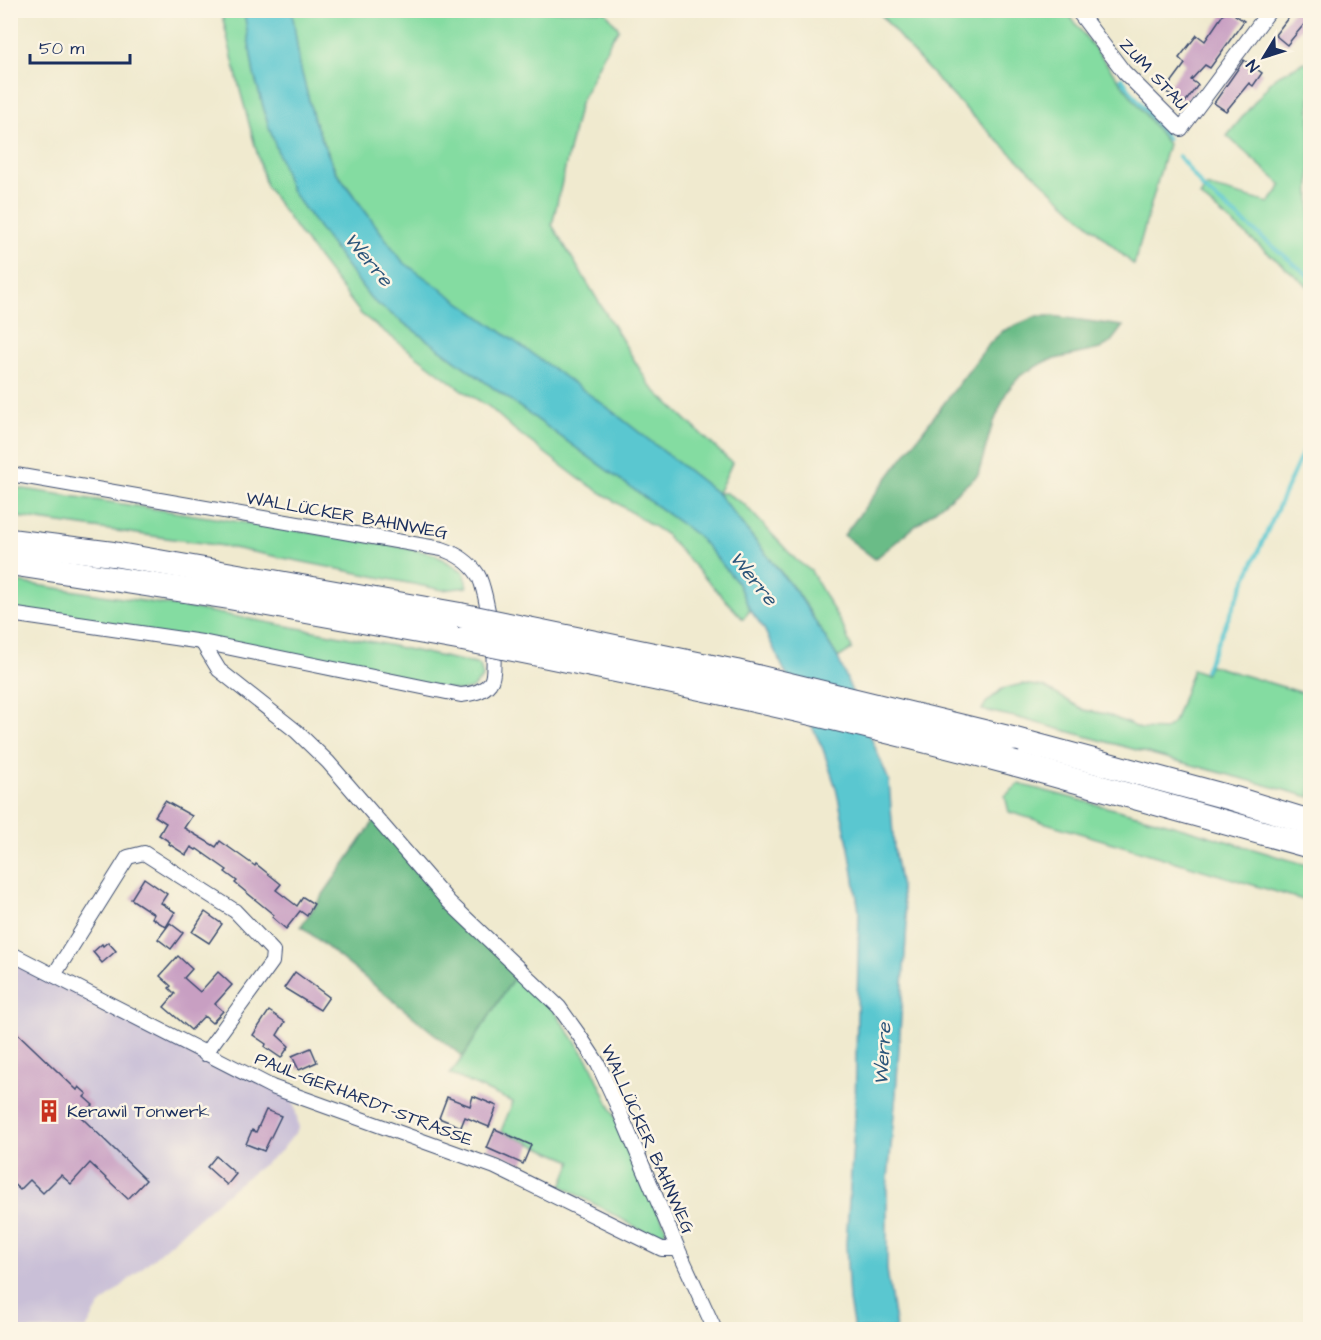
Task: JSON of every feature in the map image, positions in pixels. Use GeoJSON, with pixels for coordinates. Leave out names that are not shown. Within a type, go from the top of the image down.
{"type":"FeatureCollection","features":[{"type":"Feature","properties":{"kind":"highway"},"geometry":{"type":"LineString","coordinates":[[10,541],[113,554],[460,615],[736,672],[1012,740],[1235,799],[1311,822]]}},
{"type":"Feature","properties":{"kind":"highway"},"geometry":{"type":"LineString","coordinates":[[10,563],[229,597],[464,639],[674,681],[947,746],[1311,846]]}},
{"type":"Feature","properties":{"kind":"street","name":"ZUM STAU"},"geometry":{"type":"LineString","coordinates":[[1077,10],[1124,72],[1181,129],[1270,10]]}},
{"type":"Feature","properties":{"kind":"street","name":"WALLÜCKER BAHNWEG"},"geometry":{"type":"LineString","coordinates":[[10,474],[442,549],[457,554],[468,562],[478,575],[485,590],[495,668],[491,682],[485,688],[475,694],[461,695],[202,642],[10,614]]}},
{"type":"Feature","properties":{"kind":"street","name":"WALLÜCKER BAHNWEG"},"geometry":{"type":"LineString","coordinates":[[202,642],[219,670],[296,731],[328,762],[449,902],[559,1008],[598,1064],[715,1329]]}},
{"type":"Feature","properties":{"kind":"street"},"geometry":{"type":"LineString","coordinates":[[54,975],[128,857],[144,853],[235,911],[273,951],[272,962],[205,1054]]}},
{"type":"Feature","properties":{"kind":"street","name":"PAUL-GERHARDT-STRASSE"},"geometry":{"type":"LineString","coordinates":[[10,953],[272,1087],[495,1167],[662,1249],[678,1249]]}},
{"type":"Feature","properties":{"kind":"shaded area"},"geometry":{"type":"Polygon","coordinates":[[[11,956],[293,1098],[299,1128],[281,1151],[234,1187],[99,1306],[86,1329],[11,1330],[11,956]]]}},
{"type":"Feature","properties":{"kind":"green space"},"geometry":{"type":"Polygon","coordinates":[[[221,11],[244,11],[254,74],[269,127],[291,190],[372,300],[698,536],[737,582],[750,610],[743,619],[664,533],[578,478],[516,431],[488,406],[463,391],[361,314],[266,186],[221,11]]]}},
{"type":"Feature","properties":{"kind":"green space"},"geometry":{"type":"Polygon","coordinates":[[[292,11],[605,11],[619,29],[611,40],[580,103],[552,225],[650,386],[732,463],[718,493],[726,493],[744,504],[796,560],[811,571],[844,629],[852,649],[838,658],[800,596],[718,494],[604,405],[403,263],[336,171],[314,120],[300,66],[292,11]]]}},
{"type":"Feature","properties":{"kind":"green space"},"geometry":{"type":"Polygon","coordinates":[[[878,11],[1066,11],[1168,144],[1134,265],[1033,174],[969,112],[907,46],[878,11]]]}},
{"type":"Feature","properties":{"kind":"green space"},"geometry":{"type":"Polygon","coordinates":[[[1305,62],[1310,67],[1310,288],[1200,196],[1206,186],[1269,203],[1282,185],[1227,136],[1275,77],[1305,62]]]}},
{"type":"Feature","properties":{"kind":"green space"},"geometry":{"type":"Polygon","coordinates":[[[1037,316],[1123,326],[1110,343],[1100,349],[1046,361],[1021,375],[1007,391],[991,429],[978,475],[875,559],[844,535],[989,344],[1003,331],[1037,316]]]}},
{"type":"Feature","properties":{"kind":"green space"},"geometry":{"type":"Polygon","coordinates":[[[11,487],[397,546],[434,554],[464,572],[467,587],[443,590],[223,546],[11,516],[11,487]]]}},
{"type":"Feature","properties":{"kind":"green space"},"geometry":{"type":"Polygon","coordinates":[[[10,581],[195,609],[379,643],[480,665],[483,677],[471,689],[460,691],[11,609],[10,581]]]}},
{"type":"Feature","properties":{"kind":"green space"},"geometry":{"type":"Polygon","coordinates":[[[1210,665],[1310,695],[1310,797],[982,710],[986,703],[1002,689],[1022,684],[1044,687],[1084,710],[1106,714],[1141,729],[1164,730],[1174,722],[1193,669],[1205,674],[1210,665]]]}},
{"type":"Feature","properties":{"kind":"green space"},"geometry":{"type":"Polygon","coordinates":[[[1019,784],[1163,822],[1310,866],[1310,902],[1009,812],[1005,796],[1019,784]]]}},
{"type":"Feature","properties":{"kind":"green space"},"geometry":{"type":"Polygon","coordinates":[[[375,820],[516,974],[463,1057],[301,926],[375,820]]]}},
{"type":"Feature","properties":{"kind":"green space"},"geometry":{"type":"Polygon","coordinates":[[[516,974],[555,1012],[589,1061],[666,1228],[663,1237],[657,1239],[562,1186],[572,1161],[501,1131],[513,1102],[450,1074],[516,974]]]}},
{"type":"Feature","properties":{"kind":"water","name":"Werre"},"geometry":{"type":"Polygon","coordinates":[[[244,11],[292,11],[300,66],[314,120],[335,171],[403,262],[604,405],[718,494],[800,597],[838,658],[889,781],[894,848],[907,923],[896,1094],[887,1189],[887,1270],[896,1329],[854,1329],[849,1301],[846,1244],[855,1115],[859,911],[849,848],[836,788],[823,749],[763,627],[750,610],[737,582],[698,536],[372,300],[291,190],[269,127],[254,74],[244,11]]]}},
{"type":"Feature","properties":{"kind":"building"},"geometry":{"type":"Polygon","coordinates":[[[1226,10],[1236,10],[1235,15],[1244,21],[1210,68],[1205,65],[1191,80],[1198,85],[1184,104],[1165,91],[1185,64],[1179,58],[1197,35],[1205,41],[1226,10]]]}},
{"type":"Feature","properties":{"kind":"building"},"geometry":{"type":"Polygon","coordinates":[[[1294,10],[1311,10],[1311,16],[1287,45],[1275,35],[1294,10]]]}},
{"type":"Feature","properties":{"kind":"building"},"geometry":{"type":"Polygon","coordinates":[[[1244,60],[1262,73],[1253,86],[1249,83],[1226,111],[1214,103],[1244,60]]]}},
{"type":"Feature","properties":{"kind":"building"},"geometry":{"type":"Polygon","coordinates":[[[165,801],[192,816],[184,828],[216,847],[220,841],[255,866],[256,864],[281,884],[276,890],[297,906],[303,897],[314,904],[307,916],[300,911],[286,929],[272,917],[274,915],[235,883],[237,881],[225,872],[227,870],[197,849],[191,847],[186,855],[169,844],[170,842],[159,835],[166,823],[155,816],[165,801]]]}},
{"type":"Feature","properties":{"kind":"building"},"geometry":{"type":"Polygon","coordinates":[[[144,878],[167,894],[161,903],[175,912],[166,927],[152,918],[154,914],[131,899],[144,878]]]}},
{"type":"Feature","properties":{"kind":"building"},"geometry":{"type":"Polygon","coordinates":[[[205,912],[222,924],[209,943],[192,932],[205,912]]]}},
{"type":"Feature","properties":{"kind":"building"},"geometry":{"type":"Polygon","coordinates":[[[170,923],[183,933],[171,949],[158,939],[170,923]]]}},
{"type":"Feature","properties":{"kind":"building"},"geometry":{"type":"Polygon","coordinates":[[[108,942],[116,951],[102,963],[93,952],[108,942]]]}},
{"type":"Feature","properties":{"kind":"building"},"geometry":{"type":"Polygon","coordinates":[[[178,956],[192,969],[184,978],[200,992],[218,972],[232,985],[215,1004],[223,1011],[212,1023],[204,1016],[191,1030],[164,1007],[175,994],[169,988],[171,986],[160,976],[178,956]]]}},
{"type":"Feature","properties":{"kind":"building"},"geometry":{"type":"Polygon","coordinates":[[[295,972],[329,997],[320,1010],[284,988],[295,972]]]}},
{"type":"Feature","properties":{"kind":"building"},"geometry":{"type":"Polygon","coordinates":[[[269,1011],[285,1022],[277,1035],[289,1046],[281,1058],[253,1035],[269,1011]]]}},
{"type":"Feature","properties":{"kind":"building","name":"Kerawil Tonwerk"},"geometry":{"type":"Polygon","coordinates":[[[10,1026],[77,1090],[79,1087],[87,1094],[84,1097],[93,1105],[81,1117],[146,1180],[128,1199],[90,1163],[71,1184],[61,1175],[43,1193],[30,1180],[20,1190],[10,1181],[10,1026]]]}},
{"type":"Feature","properties":{"kind":"building"},"geometry":{"type":"Polygon","coordinates":[[[311,1048],[317,1062],[299,1070],[292,1056],[311,1048]]]}},
{"type":"Feature","properties":{"kind":"building"},"geometry":{"type":"Polygon","coordinates":[[[473,1096],[497,1106],[489,1127],[465,1117],[461,1127],[439,1118],[447,1097],[470,1106],[473,1096]]]}},
{"type":"Feature","properties":{"kind":"building"},"geometry":{"type":"Polygon","coordinates":[[[266,1110],[281,1116],[264,1151],[246,1144],[252,1130],[256,1132],[266,1110]]]}},
{"type":"Feature","properties":{"kind":"building"},"geometry":{"type":"Polygon","coordinates":[[[495,1129],[531,1145],[523,1164],[487,1148],[495,1129]]]}},
{"type":"Feature","properties":{"kind":"building"},"geometry":{"type":"Polygon","coordinates":[[[216,1156],[236,1174],[227,1185],[207,1167],[216,1156]]]}},
{"type":"Feature","properties":{"kind":"waterway"},"geometry":{"type":"LineString","coordinates":[[1121,78],[1168,139]]}},
{"type":"Feature","properties":{"kind":"waterway"},"geometry":{"type":"LineString","coordinates":[[1179,156],[1204,189],[1310,277]]}},
{"type":"Feature","properties":{"kind":"waterway"},"geometry":{"type":"LineString","coordinates":[[1205,670],[1310,436]]}},
{"type":"Feature","properties":{"kind":"place","name":"Kerawil Tonwerk"},"geometry":{"type":"Point","coordinates":[49,1111]}}]}
